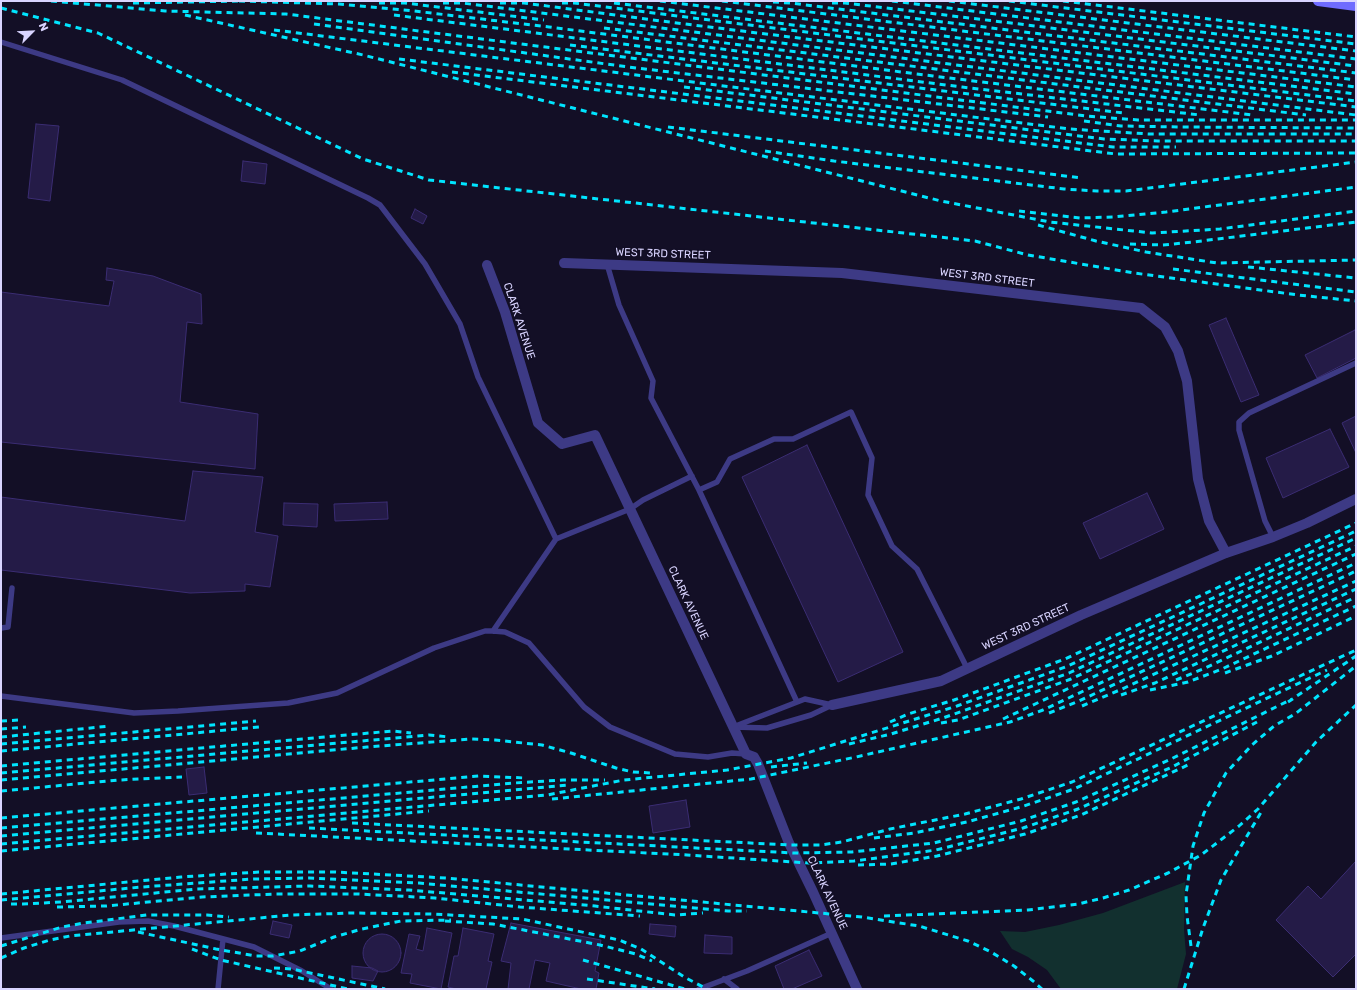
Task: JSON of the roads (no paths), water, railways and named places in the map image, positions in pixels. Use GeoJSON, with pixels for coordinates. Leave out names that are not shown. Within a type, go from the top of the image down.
{"type":"FeatureCollection","features":[{"type":"Feature","properties":{"kind":"street"},"geometry":{"type":"LineString","coordinates":[[1318,1],[1356,6]]}},
{"type":"Feature","properties":{"kind":"street","name":"WEST 3RD STREET"},"geometry":{"type":"LineString","coordinates":[[564,263],[842,273],[1141,308],[1165,327],[1178,351],[1187,381],[1198,479],[1209,521],[1226,553]]}},
{"type":"Feature","properties":{"kind":"street","name":"CLARK AVENUE"},"geometry":{"type":"LineString","coordinates":[[487,265],[505,312],[538,423],[562,444],[595,435],[746,754],[754,757],[758,764],[789,843],[857,989]]}},
{"type":"Feature","properties":{"kind":"street","name":"WEST 3RD STREET"},"geometry":{"type":"LineString","coordinates":[[832,706],[940,681],[1081,615],[1226,553],[1307,523],[1356,499]]}},
{"type":"Feature","properties":{"kind":"lane"},"geometry":{"type":"LineString","coordinates":[[1,42],[122,80],[380,204],[425,264],[460,324],[478,377],[556,539]]}},
{"type":"Feature","properties":{"kind":"lane"},"geometry":{"type":"LineString","coordinates":[[607,264],[619,306],[653,381],[651,398],[699,490],[797,702]]}},
{"type":"Feature","properties":{"kind":"lane"},"geometry":{"type":"LineString","coordinates":[[1272,537],[1265,521],[1239,430],[1239,422],[1249,413],[1356,363]]}},
{"type":"Feature","properties":{"kind":"lane"},"geometry":{"type":"LineString","coordinates":[[699,490],[717,482],[730,458],[774,439],[794,439],[852,412],[872,458],[868,495],[892,546],[917,569],[967,668]]}},
{"type":"Feature","properties":{"kind":"lane"},"geometry":{"type":"LineString","coordinates":[[493,631],[556,539],[630,509],[644,500],[692,476]]}},
{"type":"Feature","properties":{"kind":"lane"},"geometry":{"type":"LineString","coordinates":[[1,628],[8,627],[12,588]]}},
{"type":"Feature","properties":{"kind":"lane"},"geometry":{"type":"LineString","coordinates":[[1,696],[134,713],[288,703],[337,693],[434,648],[485,631],[493,631],[505,632],[529,643],[584,707],[610,727],[675,754],[708,757],[732,753],[746,754]]}},
{"type":"Feature","properties":{"kind":"lane","name":"WEST 3RD STREET"},"geometry":{"type":"LineString","coordinates":[[733,727],[805,699],[832,706]]}},
{"type":"Feature","properties":{"kind":"lane","name":"WEST 3RD STREET"},"geometry":{"type":"LineString","coordinates":[[733,727],[767,728],[811,715],[832,706]]}},
{"type":"Feature","properties":{"kind":"lane"},"geometry":{"type":"LineString","coordinates":[[1,938],[119,922],[148,921],[174,926],[254,947],[302,971],[331,989]]}},
{"type":"Feature","properties":{"kind":"lane"},"geometry":{"type":"LineString","coordinates":[[699,989],[746,971],[832,933]]}},
{"type":"Feature","properties":{"kind":"lane"},"geometry":{"type":"LineString","coordinates":[[218,989],[223,939]]}},
{"type":"Feature","properties":{"kind":"lane"},"geometry":{"type":"LineString","coordinates":[[724,980],[737,989]]}},
{"type":"Feature","properties":{"kind":"railway"},"geometry":{"type":"LineString","coordinates":[[51,1],[165,11],[286,14],[1086,116],[1138,120],[1356,120]]}},
{"type":"Feature","properties":{"kind":"railway"},"geometry":{"type":"LineString","coordinates":[[239,1],[339,4],[414,11],[1252,115]]}},
{"type":"Feature","properties":{"kind":"railway"},"geometry":{"type":"LineString","coordinates":[[133,3],[243,1]]}},
{"type":"Feature","properties":{"kind":"railway"},"geometry":{"type":"LineString","coordinates":[[660,1],[1356,87]]}},
{"type":"Feature","properties":{"kind":"railway"},"geometry":{"type":"LineString","coordinates":[[722,1],[1356,80]]}},
{"type":"Feature","properties":{"kind":"railway"},"geometry":{"type":"LineString","coordinates":[[892,1],[1356,59]]}},
{"type":"Feature","properties":{"kind":"railway"},"geometry":{"type":"LineString","coordinates":[[949,1],[1356,51]]}},
{"type":"Feature","properties":{"kind":"railway"},"geometry":{"type":"LineString","coordinates":[[1009,1],[1356,44]]}},
{"type":"Feature","properties":{"kind":"railway"},"geometry":{"type":"LineString","coordinates":[[1063,1],[1356,37]]}},
{"type":"Feature","properties":{"kind":"railway"},"geometry":{"type":"LineString","coordinates":[[773,2],[1356,73]]}},
{"type":"Feature","properties":{"kind":"railway"},"geometry":{"type":"LineString","coordinates":[[379,3],[405,3],[544,20]]}},
{"type":"Feature","properties":{"kind":"railway"},"geometry":{"type":"LineString","coordinates":[[443,3],[462,3],[1356,115]]}},
{"type":"Feature","properties":{"kind":"railway"},"geometry":{"type":"LineString","coordinates":[[500,3],[524,3],[1356,107]]}},
{"type":"Feature","properties":{"kind":"railway"},"geometry":{"type":"LineString","coordinates":[[562,3],[574,3],[1356,101]]}},
{"type":"Feature","properties":{"kind":"railway"},"geometry":{"type":"LineString","coordinates":[[614,3],[1356,94]]}},
{"type":"Feature","properties":{"kind":"railway"},"geometry":{"type":"LineString","coordinates":[[832,3],[845,3],[1356,66]]}},
{"type":"Feature","properties":{"kind":"railway"},"geometry":{"type":"LineString","coordinates":[[1,8],[98,33],[363,159],[429,180],[975,241],[1028,255],[1134,273],[1298,295],[1356,301]]}},
{"type":"Feature","properties":{"kind":"railway"},"geometry":{"type":"LineString","coordinates":[[185,15],[363,55],[941,201],[1050,222],[1152,233],[1220,229],[1356,211]]}},
{"type":"Feature","properties":{"kind":"railway"},"geometry":{"type":"LineString","coordinates":[[394,15],[962,87],[1200,115]]}},
{"type":"Feature","properties":{"kind":"railway"},"geometry":{"type":"LineString","coordinates":[[314,24],[628,67],[1048,117]]}},
{"type":"Feature","properties":{"kind":"railway"},"geometry":{"type":"LineString","coordinates":[[604,28],[1306,115]]}},
{"type":"Feature","properties":{"kind":"railway"},"geometry":{"type":"LineString","coordinates":[[274,30],[1070,129],[1149,134],[1356,134]]}},
{"type":"Feature","properties":{"kind":"railway"},"geometry":{"type":"LineString","coordinates":[[570,45],[1123,113]]}},
{"type":"Feature","properties":{"kind":"railway"},"geometry":{"type":"LineString","coordinates":[[399,59],[1113,147],[1176,147]]}},
{"type":"Feature","properties":{"kind":"railway"},"geometry":{"type":"LineString","coordinates":[[452,72],[1116,154],[1356,153]]}},
{"type":"Feature","properties":{"kind":"railway"},"geometry":{"type":"LineString","coordinates":[[684,87],[1104,139],[1158,141],[1356,141]]}},
{"type":"Feature","properties":{"kind":"railway"},"geometry":{"type":"LineString","coordinates":[[1084,121],[1121,126],[1356,128]]}},
{"type":"Feature","properties":{"kind":"railway"},"geometry":{"type":"LineString","coordinates":[[668,127],[1082,178]]}},
{"type":"Feature","properties":{"kind":"railway"},"geometry":{"type":"LineString","coordinates":[[765,151],[834,161],[1064,189],[1097,191],[1126,191],[1356,162]]}},
{"type":"Feature","properties":{"kind":"railway"},"geometry":{"type":"LineString","coordinates":[[1019,211],[1080,218],[1113,217],[1166,212],[1356,187]]}},
{"type":"Feature","properties":{"kind":"railway"},"geometry":{"type":"LineString","coordinates":[[1130,244],[1163,245],[1356,222]]}},
{"type":"Feature","properties":{"kind":"railway"},"geometry":{"type":"LineString","coordinates":[[1038,225],[1096,241],[1146,252],[1217,263],[1356,260]]}},
{"type":"Feature","properties":{"kind":"railway"},"geometry":{"type":"LineString","coordinates":[[1248,267],[1356,278]]}},
{"type":"Feature","properties":{"kind":"railway"},"geometry":{"type":"LineString","coordinates":[[1173,269],[1356,292]]}},
{"type":"Feature","properties":{"kind":"railway"},"geometry":{"type":"LineString","coordinates":[[890,722],[908,714],[954,700],[1065,659],[1356,523]]}},
{"type":"Feature","properties":{"kind":"railway"},"geometry":{"type":"LineString","coordinates":[[1,844],[547,795],[624,780],[727,770],[791,758],[957,706],[1068,666],[1356,531]]}},
{"type":"Feature","properties":{"kind":"railway"},"geometry":{"type":"LineString","coordinates":[[849,744],[891,734],[943,718],[1069,673],[1356,538]]}},
{"type":"Feature","properties":{"kind":"railway"},"geometry":{"type":"LineString","coordinates":[[941,723],[958,720],[1071,679],[1356,546]]}},
{"type":"Feature","properties":{"kind":"railway"},"geometry":{"type":"LineString","coordinates":[[1003,719],[1356,554]]}},
{"type":"Feature","properties":{"kind":"railway"},"geometry":{"type":"LineString","coordinates":[[552,799],[751,779],[1010,722],[1043,710],[1356,563]]}},
{"type":"Feature","properties":{"kind":"railway"},"geometry":{"type":"LineString","coordinates":[[1049,713],[1079,701],[1356,571]]}},
{"type":"Feature","properties":{"kind":"railway"},"geometry":{"type":"LineString","coordinates":[[1082,706],[1356,581]]}},
{"type":"Feature","properties":{"kind":"railway"},"geometry":{"type":"LineString","coordinates":[[1121,695],[1155,683],[1356,589]]}},
{"type":"Feature","properties":{"kind":"railway"},"geometry":{"type":"LineString","coordinates":[[1176,680],[1203,669],[1356,597]]}},
{"type":"Feature","properties":{"kind":"railway"},"geometry":{"type":"LineString","coordinates":[[1150,690],[1188,682],[1222,669],[1356,606]]}},
{"type":"Feature","properties":{"kind":"railway"},"geometry":{"type":"LineString","coordinates":[[1225,673],[1272,656],[1356,616]]}},
{"type":"Feature","properties":{"kind":"railway"},"geometry":{"type":"LineString","coordinates":[[352,823],[790,845],[820,845],[842,842],[890,829],[965,814],[1021,799],[1072,782],[1356,650]]}},
{"type":"Feature","properties":{"kind":"railway"},"geometry":{"type":"LineString","coordinates":[[1288,702],[1356,656]]}},
{"type":"Feature","properties":{"kind":"railway"},"geometry":{"type":"LineString","coordinates":[[1191,946],[1186,895],[1193,846],[1204,813],[1226,773],[1252,745],[1274,726],[1295,714],[1356,666]]}},
{"type":"Feature","properties":{"kind":"railway"},"geometry":{"type":"LineString","coordinates":[[874,838],[914,833],[967,822],[1024,806],[1074,789],[1327,670]]}},
{"type":"Feature","properties":{"kind":"railway"},"geometry":{"type":"LineString","coordinates":[[309,828],[794,853],[852,852],[934,843],[1021,821],[1076,802],[1169,760],[1292,699]]}},
{"type":"Feature","properties":{"kind":"railway"},"geometry":{"type":"LineString","coordinates":[[884,916],[1028,910],[1078,904],[1129,890],[1168,873],[1201,855],[1239,826],[1258,809],[1316,742],[1356,705]]}},
{"type":"Feature","properties":{"kind":"railway"},"geometry":{"type":"LineString","coordinates":[[1,721],[19,720]]}},
{"type":"Feature","properties":{"kind":"railway"},"geometry":{"type":"LineString","coordinates":[[1,744],[256,721]]}},
{"type":"Feature","properties":{"kind":"railway"},"geometry":{"type":"LineString","coordinates":[[256,833],[687,855],[809,863],[854,861],[936,850],[1023,828],[1078,809],[1172,767],[1257,722]]}},
{"type":"Feature","properties":{"kind":"railway"},"geometry":{"type":"LineString","coordinates":[[1,737],[110,726]]}},
{"type":"Feature","properties":{"kind":"railway"},"geometry":{"type":"LineString","coordinates":[[1,729],[26,727]]}},
{"type":"Feature","properties":{"kind":"railway"},"geometry":{"type":"LineString","coordinates":[[1,751],[259,727]]}},
{"type":"Feature","properties":{"kind":"railway"},"geometry":{"type":"LineString","coordinates":[[1,766],[392,731],[411,733]]}},
{"type":"Feature","properties":{"kind":"railway"},"geometry":{"type":"LineString","coordinates":[[1,773],[429,735],[449,737]]}},
{"type":"Feature","properties":{"kind":"railway"},"geometry":{"type":"LineString","coordinates":[[1,780],[472,739],[542,745],[616,768],[633,772],[651,773]]}},
{"type":"Feature","properties":{"kind":"railway"},"geometry":{"type":"LineString","coordinates":[[771,767],[807,763]]}},
{"type":"Feature","properties":{"kind":"railway"},"geometry":{"type":"LineString","coordinates":[[858,865],[891,864],[937,856],[1025,834],[1081,815],[1190,764]]}},
{"type":"Feature","properties":{"kind":"railway"},"geometry":{"type":"LineString","coordinates":[[1,818],[479,776],[525,778]]}},
{"type":"Feature","properties":{"kind":"railway"},"geometry":{"type":"LineString","coordinates":[[1,791],[119,780],[182,777]]}},
{"type":"Feature","properties":{"kind":"railway"},"geometry":{"type":"LineString","coordinates":[[1,828],[514,783],[563,780],[605,780]]}},
{"type":"Feature","properties":{"kind":"railway"},"geometry":{"type":"LineString","coordinates":[[1,836],[569,785]]}},
{"type":"Feature","properties":{"kind":"railway"},"geometry":{"type":"LineString","coordinates":[[1184,989],[1203,928],[1221,880],[1263,809]]}},
{"type":"Feature","properties":{"kind":"railway"},"geometry":{"type":"LineString","coordinates":[[1,851],[429,811]]}},
{"type":"Feature","properties":{"kind":"railway"},"geometry":{"type":"LineString","coordinates":[[1,894],[181,877],[259,872],[335,872],[446,878],[862,917],[919,926],[968,941],[991,952],[1014,966],[1042,989]]}},
{"type":"Feature","properties":{"kind":"railway"},"geometry":{"type":"LineString","coordinates":[[1,900],[142,887],[253,879],[309,878],[419,883],[728,911],[747,911]]}},
{"type":"Feature","properties":{"kind":"railway"},"geometry":{"type":"LineString","coordinates":[[11,904],[61,902],[197,889],[310,886],[409,890],[595,906],[675,915],[703,913]]}},
{"type":"Feature","properties":{"kind":"railway"},"geometry":{"type":"LineString","coordinates":[[57,907],[106,906],[202,897],[276,894],[358,894],[435,898],[520,907],[640,916]]}},
{"type":"Feature","properties":{"kind":"railway"},"geometry":{"type":"LineString","coordinates":[[1,958],[24,948],[70,936],[291,915],[352,913],[432,914],[522,919],[619,940],[641,949],[686,978],[707,989]]}},
{"type":"Feature","properties":{"kind":"railway"},"geometry":{"type":"LineString","coordinates":[[1,946],[62,927],[84,923],[147,915],[207,915],[229,917]]}},
{"type":"Feature","properties":{"kind":"railway"},"geometry":{"type":"LineString","coordinates":[[138,932],[216,949],[256,956],[273,956],[300,951],[334,937],[362,929],[401,921],[451,920]]}},
{"type":"Feature","properties":{"kind":"railway"},"geometry":{"type":"LineString","coordinates":[[445,921],[493,924],[600,945],[636,954],[652,961]]}},
{"type":"Feature","properties":{"kind":"railway"},"geometry":{"type":"LineString","coordinates":[[192,949],[221,960],[348,989]]}},
{"type":"Feature","properties":{"kind":"railway"},"geometry":{"type":"LineString","coordinates":[[583,960],[685,989]]}},
{"type":"Feature","properties":{"kind":"railway"},"geometry":{"type":"LineString","coordinates":[[274,968],[292,969],[385,989]]}},
{"type":"Feature","properties":{"kind":"railway"},"geometry":{"type":"LineString","coordinates":[[587,979],[655,989]]}}]}
